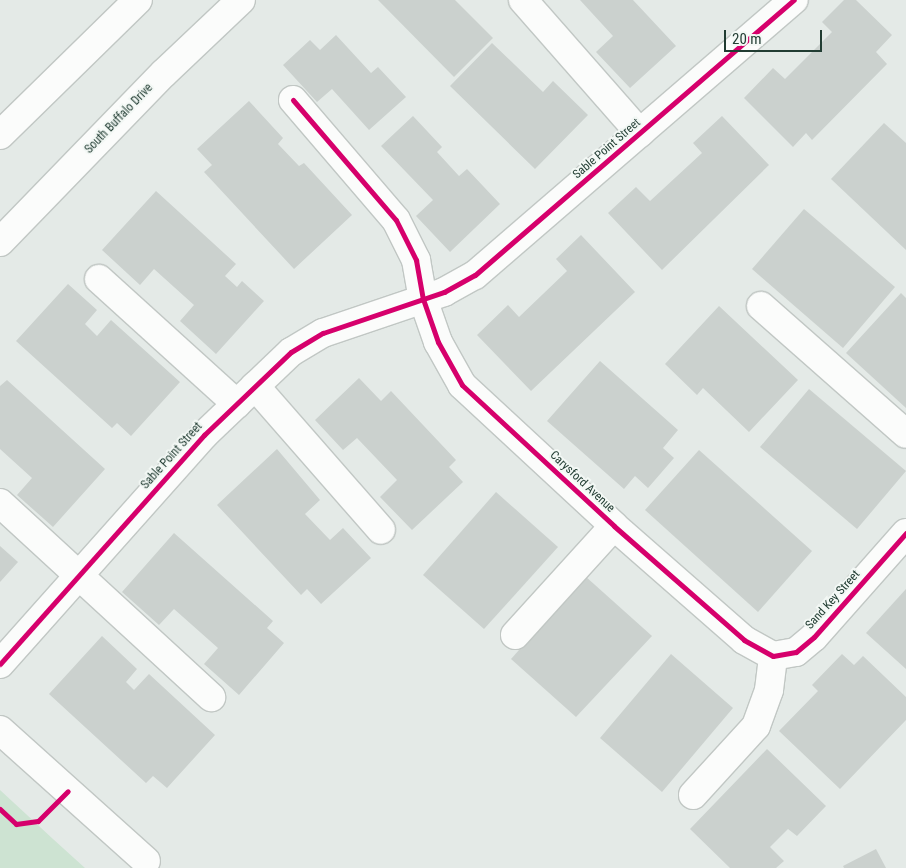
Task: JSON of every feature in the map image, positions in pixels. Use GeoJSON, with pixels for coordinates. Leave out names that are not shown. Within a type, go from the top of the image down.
{"type":"FeatureCollection","features":[{"type":"Feature","properties":{"kind":"street"},"geometry":{"type":"LineString","coordinates":[[0,135],[138,0]]}},
{"type":"Feature","properties":{"kind":"street","name":"South Buffalo Drive"},"geometry":{"type":"LineString","coordinates":[[0,242],[164,74],[241,0]]}},
{"type":"Feature","properties":{"kind":"street","name":"Sable Point Street"},"geometry":{"type":"LineString","coordinates":[[523,0],[640,133]]}},
{"type":"Feature","properties":{"kind":"street","name":"Sable Point Street"},"geometry":{"type":"LineString","coordinates":[[0,664],[204,435],[291,352],[323,333],[444,292],[475,275],[794,0]]}},
{"type":"Feature","properties":{"kind":"street"},"geometry":{"type":"LineString","coordinates":[[293,100],[396,220],[416,260],[423,299]]}},
{"type":"Feature","properties":{"kind":"street"},"geometry":{"type":"LineString","coordinates":[[99,280],[246,395],[381,530]]}},
{"type":"Feature","properties":{"kind":"street","name":"Carysford Avenue"},"geometry":{"type":"LineString","coordinates":[[423,299],[449,365],[462,385],[721,622],[768,654]]}},
{"type":"Feature","properties":{"kind":"street"},"geometry":{"type":"LineString","coordinates":[[761,306],[906,434]]}},
{"type":"Feature","properties":{"kind":"street"},"geometry":{"type":"LineString","coordinates":[[0,503],[211,697]]}},
{"type":"Feature","properties":{"kind":"street","name":"Carysford Avenue"},"geometry":{"type":"LineString","coordinates":[[515,635],[614,526]]}},
{"type":"Feature","properties":{"kind":"street","name":"Sand Key Street"},"geometry":{"type":"LineString","coordinates":[[768,654],[796,652],[814,637],[906,533]]}},
{"type":"Feature","properties":{"kind":"street"},"geometry":{"type":"LineString","coordinates":[[694,796],[756,726],[769,690],[768,654]]}},
{"type":"Feature","properties":{"kind":"street"},"geometry":{"type":"LineString","coordinates":[[0,730],[146,861]]}},
{"type":"Feature","properties":{"kind":"green space"},"geometry":{"type":"Polygon","coordinates":[[[0,790],[53,839],[85,868],[0,868],[0,790]]]}},
{"type":"Feature","properties":{"kind":"building"},"geometry":{"type":"Polygon","coordinates":[[[378,0],[455,0],[493,38],[454,77],[378,0]]]}},
{"type":"Feature","properties":{"kind":"building"},"geometry":{"type":"Polygon","coordinates":[[[580,0],[633,0],[676,46],[630,88],[596,52],[613,36],[580,0]]]}},
{"type":"Feature","properties":{"kind":"building"},"geometry":{"type":"Polygon","coordinates":[[[844,0],[856,0],[892,35],[876,52],[887,64],[812,140],[806,133],[793,147],[744,98],[773,68],[785,79],[832,32],[822,22],[844,0]]]}},
{"type":"Feature","properties":{"kind":"building"},"geometry":{"type":"Polygon","coordinates":[[[336,35],[371,73],[378,67],[406,97],[369,130],[332,89],[317,102],[283,65],[310,40],[320,50],[336,35]]]}},
{"type":"Feature","properties":{"kind":"building"},"geometry":{"type":"Polygon","coordinates":[[[492,43],[543,92],[553,81],[588,115],[535,169],[450,86],[492,43]]]}},
{"type":"Feature","properties":{"kind":"building"},"geometry":{"type":"Polygon","coordinates":[[[249,101],[283,138],[278,144],[299,166],[304,163],[352,215],[294,269],[204,172],[212,165],[197,149],[249,101]]]}},
{"type":"Feature","properties":{"kind":"building"},"geometry":{"type":"Polygon","coordinates":[[[413,116],[442,147],[437,152],[459,176],[467,169],[500,204],[450,252],[416,216],[433,200],[381,146],[413,116]]]}},
{"type":"Feature","properties":{"kind":"building"},"geometry":{"type":"Polygon","coordinates":[[[722,116],[769,165],[662,270],[608,213],[636,187],[650,201],[702,153],[693,143],[722,116]]]}},
{"type":"Feature","properties":{"kind":"building"},"geometry":{"type":"Polygon","coordinates":[[[884,123],[906,143],[906,250],[831,179],[884,123]]]}},
{"type":"Feature","properties":{"kind":"building"},"geometry":{"type":"Polygon","coordinates":[[[156,191],[236,264],[225,276],[237,287],[242,281],[264,301],[216,354],[180,321],[194,305],[154,269],[140,285],[102,250],[156,191]]]}},
{"type":"Feature","properties":{"kind":"building"},"geometry":{"type":"Polygon","coordinates":[[[804,209],[895,287],[843,348],[752,269],[804,209]]]}},
{"type":"Feature","properties":{"kind":"building"},"geometry":{"type":"Polygon","coordinates":[[[581,235],[635,292],[531,391],[477,335],[508,305],[519,317],[567,271],[556,259],[581,235]]]}},
{"type":"Feature","properties":{"kind":"building"},"geometry":{"type":"Polygon","coordinates":[[[68,284],[97,310],[85,324],[97,336],[111,320],[180,382],[131,436],[117,423],[112,428],[16,341],[68,284]]]}},
{"type":"Feature","properties":{"kind":"building"},"geometry":{"type":"Polygon","coordinates":[[[901,293],[906,298],[906,408],[846,353],[901,293]]]}},
{"type":"Feature","properties":{"kind":"building"},"geometry":{"type":"Polygon","coordinates":[[[719,306],[798,380],[749,432],[703,388],[697,395],[665,364],[719,306]]]}},
{"type":"Feature","properties":{"kind":"building"},"geometry":{"type":"Polygon","coordinates":[[[600,361],[678,430],[663,448],[674,458],[648,488],[635,476],[624,489],[547,421],[600,361]]]}},
{"type":"Feature","properties":{"kind":"building"},"geometry":{"type":"Polygon","coordinates":[[[359,378],[381,401],[391,391],[456,460],[449,467],[463,482],[412,530],[380,497],[397,480],[357,438],[343,450],[315,420],[359,378]]]}},
{"type":"Feature","properties":{"kind":"building"},"geometry":{"type":"Polygon","coordinates":[[[7,380],[105,469],[53,527],[17,495],[32,478],[0,449],[0,386],[7,380]]]}},
{"type":"Feature","properties":{"kind":"building"},"geometry":{"type":"Polygon","coordinates":[[[809,389],[906,471],[857,529],[760,447],[809,389]]]}},
{"type":"Feature","properties":{"kind":"building"},"geometry":{"type":"Polygon","coordinates":[[[277,449],[320,500],[305,514],[330,540],[343,528],[371,558],[321,604],[307,589],[301,595],[217,505],[277,449]]]}},
{"type":"Feature","properties":{"kind":"building"},"geometry":{"type":"Polygon","coordinates":[[[699,450],[812,551],[758,612],[645,510],[699,450]]]}},
{"type":"Feature","properties":{"kind":"building"},"geometry":{"type":"Polygon","coordinates":[[[496,492],[558,547],[484,629],[423,575],[496,492]]]}},
{"type":"Feature","properties":{"kind":"building"},"geometry":{"type":"Polygon","coordinates":[[[174,533],[273,621],[267,628],[284,643],[239,695],[204,664],[218,648],[174,609],[159,625],[122,592],[174,533]]]}},
{"type":"Feature","properties":{"kind":"building"},"geometry":{"type":"Polygon","coordinates":[[[0,546],[18,562],[0,582],[0,546]]]}},
{"type":"Feature","properties":{"kind":"building"},"geometry":{"type":"Polygon","coordinates":[[[585,576],[652,636],[576,717],[511,659],[585,576]]]}},
{"type":"Feature","properties":{"kind":"building"},"geometry":{"type":"Polygon","coordinates":[[[906,589],[906,669],[866,633],[906,589]]]}},
{"type":"Feature","properties":{"kind":"building"},"geometry":{"type":"Polygon","coordinates":[[[102,636],[137,669],[126,682],[134,690],[149,674],[215,735],[167,788],[153,776],[146,783],[49,694],[102,636]]]}},
{"type":"Feature","properties":{"kind":"building"},"geometry":{"type":"Polygon","coordinates":[[[671,654],[733,708],[662,792],[600,738],[671,654]]]}},
{"type":"Feature","properties":{"kind":"building"},"geometry":{"type":"Polygon","coordinates":[[[842,654],[854,665],[863,656],[906,697],[906,720],[840,789],[779,731],[818,691],[812,685],[842,654]]]}},
{"type":"Feature","properties":{"kind":"building"},"geometry":{"type":"Polygon","coordinates":[[[767,749],[826,806],[797,836],[788,829],[770,847],[784,861],[776,868],[730,868],[690,829],[767,749]]]}},
{"type":"Feature","properties":{"kind":"building"},"geometry":{"type":"Polygon","coordinates":[[[876,849],[886,868],[844,868],[843,866],[876,849]]]}},
{"type":"Feature","properties":{"kind":"cycle path"},"geometry":{"type":"LineString","coordinates":[[0,664],[204,435],[291,352],[323,333],[444,292],[475,275],[794,0]]}},
{"type":"Feature","properties":{"kind":"cycle path"},"geometry":{"type":"LineString","coordinates":[[293,100],[396,220],[416,260],[423,299],[438,342],[462,385],[614,526],[744,640],[773,656],[796,652],[814,637],[906,533]]}},
{"type":"Feature","properties":{"kind":"cycle path"},"geometry":{"type":"LineString","coordinates":[[0,809],[16,824],[38,821],[68,791]]}}]}
